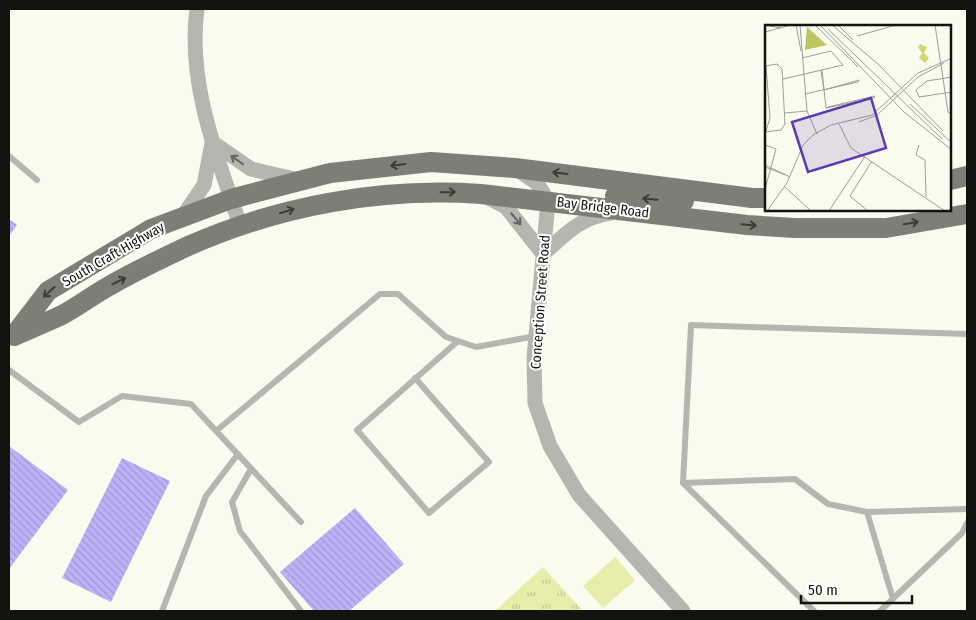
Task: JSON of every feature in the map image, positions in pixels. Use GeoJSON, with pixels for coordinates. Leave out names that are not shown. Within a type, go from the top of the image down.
{"type":"FeatureCollection","features":[{"type":"Feature","properties":{"kind":"main road","name":"Bay Bridge Road"},"geometry":{"type":"LineString","coordinates":[[231,199],[330,173],[431,162],[515,168],[765,198]]}},
{"type":"Feature","properties":{"kind":"main road"},"geometry":{"type":"LineString","coordinates":[[951,180],[967,176]]}},
{"type":"Feature","properties":{"kind":"main road"},"geometry":{"type":"LineString","coordinates":[[548,201],[564,189],[681,202],[715,193]]}},
{"type":"Feature","properties":{"kind":"main road","name":"Bay Bridge Road"},"geometry":{"type":"LineString","coordinates":[[240,225],[296,208],[371,196],[450,192],[548,201],[747,225],[794,228],[886,228],[967,214]]}},
{"type":"Feature","properties":{"kind":"main road","name":"South Craft Highway"},"geometry":{"type":"LineString","coordinates":[[11,338],[48,291],[151,229],[231,199]]}},
{"type":"Feature","properties":{"kind":"main road","name":"South Craft Highway"},"geometry":{"type":"LineString","coordinates":[[11,338],[63,314],[111,285],[186,248],[240,225]]}},
{"type":"Feature","properties":{"kind":"street"},"geometry":{"type":"LineString","coordinates":[[197,9],[196,76],[212,142],[240,225]]}},
{"type":"Feature","properties":{"kind":"street"},"geometry":{"type":"LineString","coordinates":[[212,142],[251,170],[299,180]]}},
{"type":"Feature","properties":{"kind":"street"},"geometry":{"type":"LineString","coordinates":[[183,216],[204,185],[212,142]]}},
{"type":"Feature","properties":{"kind":"street"},"geometry":{"type":"LineString","coordinates":[[515,168],[537,183],[548,201]]}},
{"type":"Feature","properties":{"kind":"street"},"geometry":{"type":"LineString","coordinates":[[481,194],[506,207],[543,254],[577,224],[592,216],[628,211]]}},
{"type":"Feature","properties":{"kind":"street","name":"Conception Street Road"},"geometry":{"type":"LineString","coordinates":[[548,201],[536,336],[535,403],[550,446],[579,495],[683,611]]}},
{"type":"Feature","properties":{"kind":"lane"},"geometry":{"type":"LineString","coordinates":[[9,156],[37,180]]}},
{"type":"Feature","properties":{"kind":"lane"},"geometry":{"type":"LineString","coordinates":[[216,431],[380,294],[398,294],[446,337],[476,347],[536,336]]}},
{"type":"Feature","properties":{"kind":"lane"},"geometry":{"type":"LineString","coordinates":[[814,611],[683,483],[691,325],[967,334]]}},
{"type":"Feature","properties":{"kind":"lane"},"geometry":{"type":"LineString","coordinates":[[415,378],[489,462],[429,514],[357,430],[415,378],[458,341]]}},
{"type":"Feature","properties":{"kind":"lane"},"geometry":{"type":"LineString","coordinates":[[9,370],[79,422],[122,396],[191,404],[301,522]]}},
{"type":"Feature","properties":{"kind":"lane"},"geometry":{"type":"LineString","coordinates":[[162,611],[206,496],[238,454]]}},
{"type":"Feature","properties":{"kind":"lane"},"geometry":{"type":"LineString","coordinates":[[251,469],[232,502],[240,531],[301,611]]}},
{"type":"Feature","properties":{"kind":"lane"},"geometry":{"type":"LineString","coordinates":[[683,483],[795,479],[828,504],[867,512],[967,509]]}},
{"type":"Feature","properties":{"kind":"lane"},"geometry":{"type":"LineString","coordinates":[[867,512],[892,599]]}},
{"type":"Feature","properties":{"kind":"lane"},"geometry":{"type":"LineString","coordinates":[[880,611],[962,533],[967,523]]}},
{"type":"Feature","properties":{"kind":"green space"},"geometry":{"type":"Polygon","coordinates":[[[615,557],[635,580],[603,608],[583,586],[615,557]]]}},
{"type":"Feature","properties":{"kind":"green space"},"geometry":{"type":"Polygon","coordinates":[[[543,567],[581,609],[579,611],[495,611],[543,567]]]}},
{"type":"Feature","properties":{"kind":"building"},"geometry":{"type":"Polygon","coordinates":[[[9,219],[17,225],[9,236],[9,219]]]}},
{"type":"Feature","properties":{"kind":"building"},"geometry":{"type":"Polygon","coordinates":[[[9,446],[68,490],[9,569],[9,446]]]}},
{"type":"Feature","properties":{"kind":"building"},"geometry":{"type":"Polygon","coordinates":[[[122,458],[170,481],[111,602],[62,578],[122,458]]]}},
{"type":"Feature","properties":{"kind":"building"},"geometry":{"type":"Polygon","coordinates":[[[355,508],[404,564],[349,611],[314,611],[280,572],[355,508]]]}}]}
